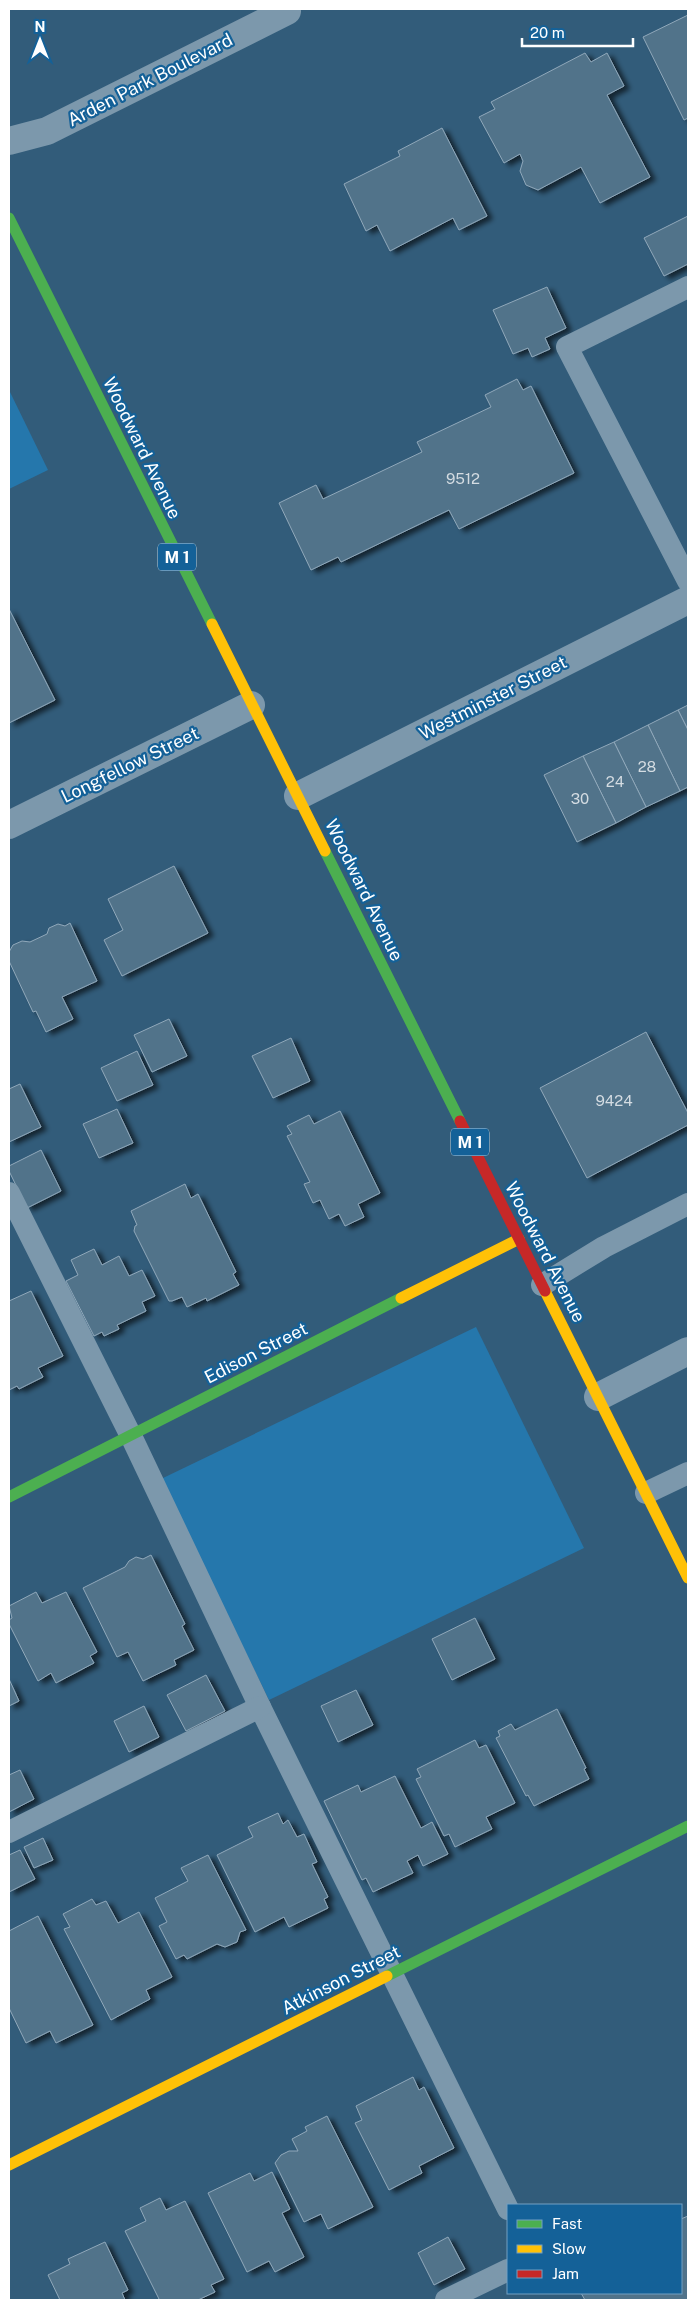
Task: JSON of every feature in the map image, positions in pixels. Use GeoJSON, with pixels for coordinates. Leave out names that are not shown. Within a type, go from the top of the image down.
{"type":"FeatureCollection","features":[{"type":"Feature","properties":{"kind":"main road","name":"Woodward Avenue"},"geometry":{"type":"LineString","coordinates":[[9,218],[688,1578]]}},
{"type":"Feature","properties":{"kind":"main road","name":"Edison Street"},"geometry":{"type":"LineString","coordinates":[[9,1498],[519,1239]]}},
{"type":"Feature","properties":{"kind":"main road","name":"Atkinson Street"},"geometry":{"type":"LineString","coordinates":[[9,2165],[688,1826]]}},
{"type":"Feature","properties":{"kind":"street","name":"Arden Park Boulevard"},"geometry":{"type":"LineString","coordinates":[[9,141],[47,131],[294,9]]}},
{"type":"Feature","properties":{"kind":"street","name":"Westminster Street"},"geometry":{"type":"LineString","coordinates":[[298,796],[688,600]]}},
{"type":"Feature","properties":{"kind":"street","name":"Longfellow Street"},"geometry":{"type":"LineString","coordinates":[[9,825],[251,706]]}},
{"type":"Feature","properties":{"kind":"street"},"geometry":{"type":"LineString","coordinates":[[598,1397],[688,1351]]}},
{"type":"Feature","properties":{"kind":"lane"},"geometry":{"type":"LineString","coordinates":[[688,287],[567,348],[688,581]]}},
{"type":"Feature","properties":{"kind":"lane"},"geometry":{"type":"LineString","coordinates":[[9,1193],[507,2207]]}},
{"type":"Feature","properties":{"kind":"lane"},"geometry":{"type":"LineString","coordinates":[[542,1285],[604,1247],[688,1204]]}},
{"type":"Feature","properties":{"kind":"lane"},"geometry":{"type":"LineString","coordinates":[[646,1494],[688,1473]]}},
{"type":"Feature","properties":{"kind":"lane"},"geometry":{"type":"LineString","coordinates":[[9,1832],[260,1707]]}},
{"type":"Feature","properties":{"kind":"lane"},"geometry":{"type":"LineString","coordinates":[[446,2300],[507,2270]]}},
{"type":"Feature","properties":{"kind":"shaded area"},"geometry":{"type":"Polygon","coordinates":[[[9,390],[48,470],[9,489],[9,390]]]}},
{"type":"Feature","properties":{"kind":"shaded area"},"geometry":{"type":"Polygon","coordinates":[[[476,1327],[584,1548],[269,1700],[161,1479],[476,1327]]]}},
{"type":"Feature","properties":{"kind":"building"},"geometry":{"type":"Polygon","coordinates":[[[688,15],[688,118],[684,120],[643,37],[688,15]]]}},
{"type":"Feature","properties":{"kind":"building"},"geometry":{"type":"Polygon","coordinates":[[[585,53],[591,62],[607,53],[624,86],[607,95],[650,177],[600,203],[581,167],[538,190],[526,185],[520,171],[523,161],[520,154],[504,163],[479,117],[495,109],[491,102],[585,53]]]}},
{"type":"Feature","properties":{"kind":"building"},"geometry":{"type":"Polygon","coordinates":[[[442,128],[487,216],[459,230],[453,218],[390,251],[377,225],[366,231],[344,184],[400,156],[398,151],[442,128]]]}},
{"type":"Feature","properties":{"kind":"building"},"geometry":{"type":"Polygon","coordinates":[[[688,216],[688,264],[664,276],[644,238],[688,216]]]}},
{"type":"Feature","properties":{"kind":"building"},"geometry":{"type":"Polygon","coordinates":[[[547,287],[566,328],[545,338],[550,349],[532,357],[528,348],[513,354],[493,310],[547,287]]]}},
{"type":"Feature","properties":{"kind":"building"},"geometry":{"type":"Polygon","coordinates":[[[517,379],[523,390],[531,386],[574,473],[459,529],[449,510],[341,562],[338,557],[311,570],[279,503],[316,485],[323,499],[422,452],[417,442],[491,407],[485,395],[517,379]]]}},
{"type":"Feature","properties":{"kind":"building"},"geometry":{"type":"Polygon","coordinates":[[[9,609],[55,700],[9,723],[9,609]]]}},
{"type":"Feature","properties":{"kind":"building"},"geometry":{"type":"Polygon","coordinates":[[[688,705],[688,730],[678,710],[688,705]]]}},
{"type":"Feature","properties":{"kind":"building"},"geometry":{"type":"Polygon","coordinates":[[[678,710],[688,730],[688,787],[680,791],[648,725],[678,710]]]}},
{"type":"Feature","properties":{"kind":"building"},"geometry":{"type":"Polygon","coordinates":[[[648,725],[680,791],[646,807],[614,742],[648,725]]]}},
{"type":"Feature","properties":{"kind":"building"},"geometry":{"type":"Polygon","coordinates":[[[614,742],[646,807],[616,823],[583,756],[614,742]]]}},
{"type":"Feature","properties":{"kind":"building"},"geometry":{"type":"Polygon","coordinates":[[[583,756],[616,823],[577,842],[544,775],[583,756]]]}},
{"type":"Feature","properties":{"kind":"building"},"geometry":{"type":"Polygon","coordinates":[[[174,866],[208,933],[122,976],[104,940],[123,930],[108,899],[174,866]]]}},
{"type":"Feature","properties":{"kind":"building"},"geometry":{"type":"Polygon","coordinates":[[[70,923],[97,981],[62,997],[73,1019],[46,1032],[36,1011],[33,1012],[9,961],[9,952],[13,945],[22,941],[30,942],[47,934],[49,928],[58,924],[65,926],[70,923]]]}},
{"type":"Feature","properties":{"kind":"building"},"geometry":{"type":"Polygon","coordinates":[[[169,1019],[187,1056],[152,1072],[134,1035],[169,1019]]]}},
{"type":"Feature","properties":{"kind":"building"},"geometry":{"type":"Polygon","coordinates":[[[646,1032],[688,1113],[688,1125],[587,1178],[540,1088],[646,1032]]]}},
{"type":"Feature","properties":{"kind":"building"},"geometry":{"type":"Polygon","coordinates":[[[291,1038],[310,1081],[273,1098],[252,1056],[291,1038]]]}},
{"type":"Feature","properties":{"kind":"building"},"geometry":{"type":"Polygon","coordinates":[[[137,1051],[153,1085],[117,1101],[101,1068],[137,1051]]]}},
{"type":"Feature","properties":{"kind":"building"},"geometry":{"type":"Polygon","coordinates":[[[20,1084],[41,1127],[9,1142],[9,1089],[20,1084]]]}},
{"type":"Feature","properties":{"kind":"building"},"geometry":{"type":"Polygon","coordinates":[[[117,1109],[133,1143],[99,1158],[83,1124],[117,1109]]]}},
{"type":"Feature","properties":{"kind":"building"},"geometry":{"type":"Polygon","coordinates":[[[340,1111],[380,1193],[358,1204],[364,1217],[345,1226],[339,1214],[329,1219],[320,1200],[313,1203],[304,1184],[310,1182],[287,1136],[292,1134],[287,1126],[309,1115],[314,1124],[340,1111]]]}},
{"type":"Feature","properties":{"kind":"building"},"geometry":{"type":"Polygon","coordinates":[[[41,1150],[61,1191],[27,1208],[9,1171],[9,1166],[41,1150]]]}},
{"type":"Feature","properties":{"kind":"building"},"geometry":{"type":"Polygon","coordinates":[[[185,1184],[191,1198],[198,1194],[236,1272],[233,1274],[239,1285],[207,1301],[206,1298],[187,1307],[182,1297],[169,1301],[134,1231],[137,1225],[131,1211],[185,1184]]]}},
{"type":"Feature","properties":{"kind":"building"},"geometry":{"type":"Polygon","coordinates":[[[94,1249],[102,1265],[119,1256],[129,1276],[142,1270],[155,1296],[142,1302],[146,1311],[117,1325],[119,1329],[104,1336],[102,1332],[94,1336],[66,1281],[78,1275],[71,1260],[94,1249]]]}},
{"type":"Feature","properties":{"kind":"building"},"geometry":{"type":"Polygon","coordinates":[[[31,1291],[63,1356],[38,1368],[43,1377],[19,1389],[17,1386],[9,1390],[9,1301],[31,1291]]]}},
{"type":"Feature","properties":{"kind":"building"},"geometry":{"type":"Polygon","coordinates":[[[151,1555],[185,1624],[182,1626],[194,1650],[174,1660],[176,1665],[143,1681],[128,1652],[117,1657],[83,1588],[125,1567],[129,1561],[136,1557],[143,1559],[151,1555]]]}},
{"type":"Feature","properties":{"kind":"building"},"geometry":{"type":"Polygon","coordinates":[[[36,1592],[42,1603],[66,1592],[97,1652],[90,1656],[94,1663],[56,1683],[51,1673],[38,1681],[9,1624],[9,1620],[12,1618],[9,1606],[36,1592]]]}},
{"type":"Feature","properties":{"kind":"building"},"geometry":{"type":"Polygon","coordinates":[[[475,1618],[495,1659],[452,1680],[432,1639],[475,1618]]]}},
{"type":"Feature","properties":{"kind":"building"},"geometry":{"type":"Polygon","coordinates":[[[206,1675],[225,1711],[186,1731],[167,1695],[206,1675]]]}},
{"type":"Feature","properties":{"kind":"building"},"geometry":{"type":"Polygon","coordinates":[[[9,1679],[19,1701],[9,1706],[9,1679]]]}},
{"type":"Feature","properties":{"kind":"building"},"geometry":{"type":"Polygon","coordinates":[[[356,1690],[373,1725],[338,1742],[321,1706],[356,1690]]]}},
{"type":"Feature","properties":{"kind":"building"},"geometry":{"type":"Polygon","coordinates":[[[144,1706],[159,1737],[129,1752],[114,1721],[144,1706]]]}},
{"type":"Feature","properties":{"kind":"building"},"geometry":{"type":"Polygon","coordinates":[[[557,1709],[586,1768],[584,1769],[589,1779],[534,1806],[528,1795],[526,1796],[496,1738],[500,1736],[498,1731],[511,1724],[515,1730],[557,1709]]]}},
{"type":"Feature","properties":{"kind":"building"},"geometry":{"type":"Polygon","coordinates":[[[475,1740],[479,1748],[486,1745],[515,1803],[486,1817],[492,1829],[455,1847],[449,1834],[444,1836],[416,1779],[421,1777],[417,1769],[475,1740]]]}},
{"type":"Feature","properties":{"kind":"building"},"geometry":{"type":"Polygon","coordinates":[[[20,1770],[34,1799],[9,1812],[9,1775],[20,1770]]]}},
{"type":"Feature","properties":{"kind":"building"},"geometry":{"type":"Polygon","coordinates":[[[395,1776],[421,1828],[432,1822],[448,1854],[423,1866],[418,1855],[407,1861],[413,1873],[373,1892],[366,1878],[362,1880],[324,1801],[358,1785],[361,1792],[395,1776]]]}},
{"type":"Feature","properties":{"kind":"building"},"geometry":{"type":"Polygon","coordinates":[[[278,1813],[283,1824],[288,1820],[297,1837],[304,1834],[317,1862],[312,1864],[328,1897],[324,1899],[328,1908],[289,1927],[284,1917],[255,1932],[217,1855],[253,1837],[248,1827],[278,1813]]]}},
{"type":"Feature","properties":{"kind":"building"},"geometry":{"type":"Polygon","coordinates":[[[43,1838],[53,1860],[34,1868],[24,1847],[43,1838]]]}},
{"type":"Feature","properties":{"kind":"building"},"geometry":{"type":"Polygon","coordinates":[[[20,1850],[35,1879],[9,1892],[9,1855],[20,1850]]]}},
{"type":"Feature","properties":{"kind":"building"},"geometry":{"type":"Polygon","coordinates":[[[208,1855],[246,1930],[240,1932],[237,1942],[225,1947],[217,1944],[187,1959],[184,1955],[176,1959],[159,1926],[167,1922],[155,1898],[188,1881],[181,1868],[208,1855]]]}},
{"type":"Feature","properties":{"kind":"building"},"geometry":{"type":"Polygon","coordinates":[[[92,1899],[96,1905],[106,1901],[118,1923],[139,1912],[172,1977],[146,1990],[150,1999],[111,2020],[64,1929],[70,1927],[63,1914],[92,1899]]]}},
{"type":"Feature","properties":{"kind":"building"},"geometry":{"type":"Polygon","coordinates":[[[38,1916],[93,2025],[56,2043],[50,2031],[26,2043],[9,2008],[9,1931],[38,1916]]]}},
{"type":"Feature","properties":{"kind":"building"},"geometry":{"type":"Polygon","coordinates":[[[413,2077],[419,2090],[424,2087],[454,2148],[419,2166],[422,2173],[389,2190],[355,2123],[362,2120],[356,2106],[413,2077]]]}},
{"type":"Feature","properties":{"kind":"building"},"geometry":{"type":"Polygon","coordinates":[[[327,2116],[373,2207],[328,2229],[321,2214],[304,2222],[275,2163],[281,2155],[289,2151],[298,2151],[292,2139],[307,2131],[305,2127],[327,2116]]]}},
{"type":"Feature","properties":{"kind":"building"},"geometry":{"type":"Polygon","coordinates":[[[272,2172],[290,2209],[282,2213],[304,2257],[275,2272],[269,2261],[247,2272],[208,2193],[250,2173],[254,2181],[272,2172]]]}},
{"type":"Feature","properties":{"kind":"building"},"geometry":{"type":"Polygon","coordinates":[[[160,2198],[166,2210],[185,2201],[224,2279],[211,2285],[215,2292],[198,2300],[156,2300],[159,2299],[125,2231],[146,2221],[140,2208],[160,2198]]]}},
{"type":"Feature","properties":{"kind":"building"},"geometry":{"type":"Polygon","coordinates":[[[688,2216],[688,2300],[585,2300],[582,2294],[682,2294],[682,2219],[688,2216]]]}},
{"type":"Feature","properties":{"kind":"building"},"geometry":{"type":"Polygon","coordinates":[[[448,2237],[465,2269],[434,2285],[418,2253],[448,2237]]]}},
{"type":"Feature","properties":{"kind":"building"},"geometry":{"type":"Polygon","coordinates":[[[105,2242],[128,2290],[122,2293],[125,2300],[60,2300],[48,2275],[70,2264],[68,2259],[105,2242]]]}},
{"type":"Feature","properties":{"kind":"traffic: fast"},"geometry":{"type":"LineString","coordinates":[[9,218],[212,624]]}},
{"type":"Feature","properties":{"kind":"traffic: fast"},"geometry":{"type":"LineString","coordinates":[[325,851],[460,1121]]}},
{"type":"Feature","properties":{"kind":"traffic: fast"},"geometry":{"type":"LineString","coordinates":[[9,1497],[401,1298]]}},
{"type":"Feature","properties":{"kind":"traffic: fast"},"geometry":{"type":"LineString","coordinates":[[387,1976],[688,1826]]}},
{"type":"Feature","properties":{"kind":"traffic: slow"},"geometry":{"type":"LineString","coordinates":[[212,624],[325,851]]}},
{"type":"Feature","properties":{"kind":"traffic: slow"},"geometry":{"type":"LineString","coordinates":[[401,1298],[519,1239]]}},
{"type":"Feature","properties":{"kind":"traffic: slow"},"geometry":{"type":"LineString","coordinates":[[545,1291],[688,1578]]}},
{"type":"Feature","properties":{"kind":"traffic: slow"},"geometry":{"type":"LineString","coordinates":[[9,2165],[387,1976]]}},
{"type":"Feature","properties":{"kind":"traffic: jam"},"geometry":{"type":"LineString","coordinates":[[460,1121],[545,1291]]}}]}
